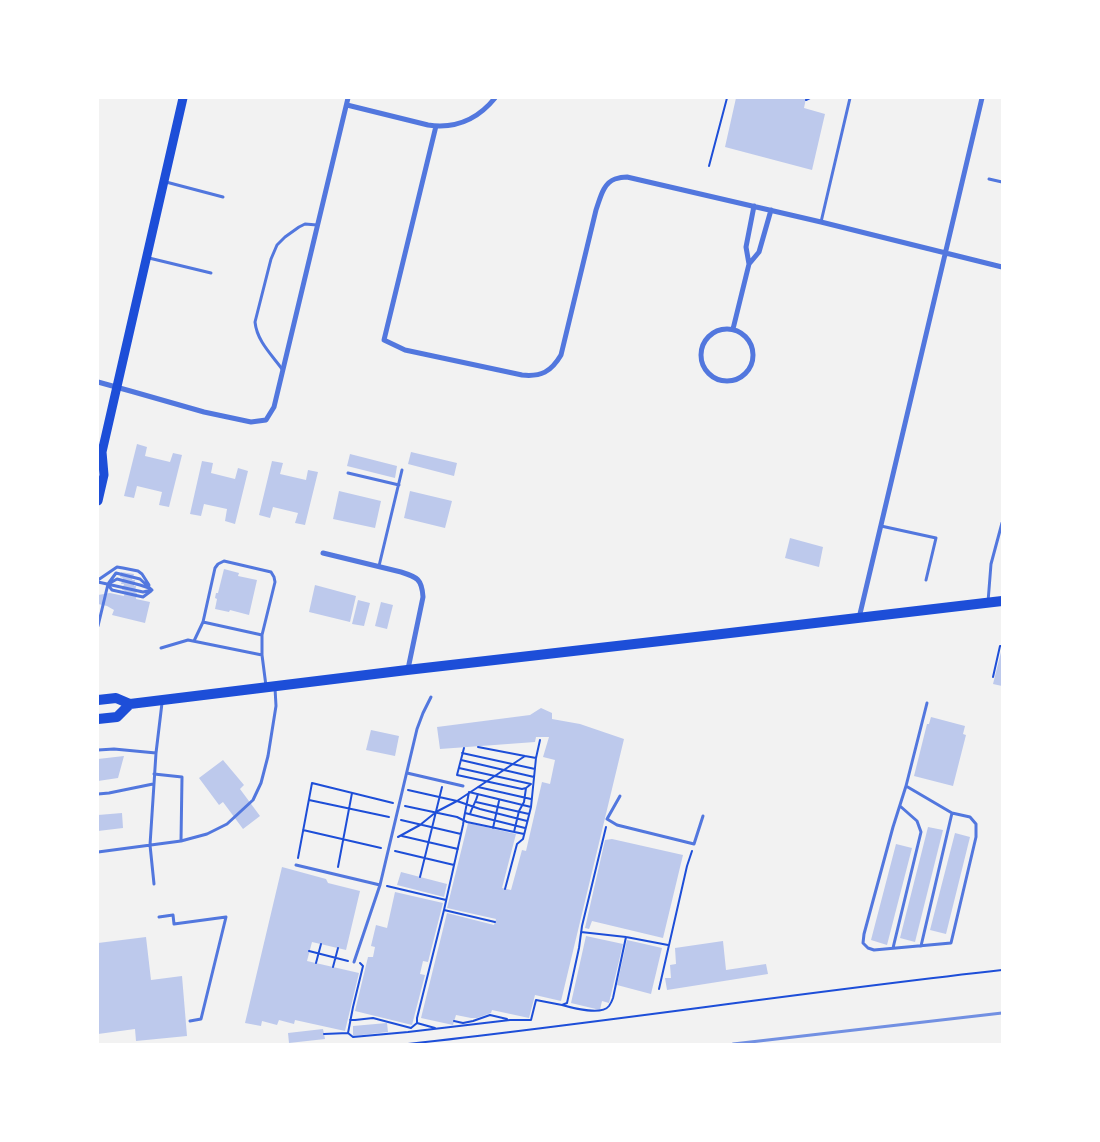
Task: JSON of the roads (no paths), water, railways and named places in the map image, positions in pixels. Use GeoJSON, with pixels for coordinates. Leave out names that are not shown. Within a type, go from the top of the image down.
{"type":"FeatureCollection","features":[{"type":"Feature","properties":{"kind":"main road"},"geometry":{"type":"LineString","coordinates":[[98,501],[104,475],[100,455],[183,98]]}},
{"type":"Feature","properties":{"kind":"main road"},"geometry":{"type":"LineString","coordinates":[[98,700],[116,698],[130,704],[1002,601]]}},
{"type":"Feature","properties":{"kind":"main road"},"geometry":{"type":"LineString","coordinates":[[98,719],[117,717],[130,704]]}},
{"type":"Feature","properties":{"kind":"street"},"geometry":{"type":"LineString","coordinates":[[98,382],[204,412],[251,422],[266,420],[274,407],[348,98]]}},
{"type":"Feature","properties":{"kind":"street"},"geometry":{"type":"LineString","coordinates":[[347,105],[436,126],[466,122],[477,116],[495,98]]}},
{"type":"Feature","properties":{"kind":"street"},"geometry":{"type":"LineString","coordinates":[[859,618],[982,98]]}},
{"type":"Feature","properties":{"kind":"street"},"geometry":{"type":"LineString","coordinates":[[436,126],[384,340],[405,350],[522,375],[531,376],[549,370],[561,355],[602,192],[609,182],[627,177],[771,210],[1002,267]]}},
{"type":"Feature","properties":{"kind":"street"},"geometry":{"type":"LineString","coordinates":[[749,264],[746,247],[754,206]]}},
{"type":"Feature","properties":{"kind":"street"},"geometry":{"type":"LineString","coordinates":[[733,329],[749,264],[758,252],[771,210]]}},
{"type":"Feature","properties":{"kind":"street"},"geometry":{"type":"LineString","coordinates":[[724,328],[733,329],[741,332],[748,338],[754,356],[752,365],[740,378],[722,381],[707,373],[702,366],[700,358],[701,349],[704,341],[716,330],[724,328]]}},
{"type":"Feature","properties":{"kind":"street"},"geometry":{"type":"LineString","coordinates":[[323,553],[412,575],[419,580],[423,596],[408,670]]}},
{"type":"Feature","properties":{"kind":"lane"},"geometry":{"type":"LineString","coordinates":[[821,222],[850,98]]}},
{"type":"Feature","properties":{"kind":"lane"},"geometry":{"type":"LineString","coordinates":[[989,179],[1002,182]]}},
{"type":"Feature","properties":{"kind":"lane"},"geometry":{"type":"LineString","coordinates":[[163,181],[223,197]]}},
{"type":"Feature","properties":{"kind":"lane"},"geometry":{"type":"LineString","coordinates":[[283,370],[264,346],[256,332],[256,322],[271,259],[277,245],[285,237],[305,224],[318,225]]}},
{"type":"Feature","properties":{"kind":"lane"},"geometry":{"type":"LineString","coordinates":[[146,257],[211,273]]}},
{"type":"Feature","properties":{"kind":"lane"},"geometry":{"type":"LineString","coordinates":[[379,566],[402,470]]}},
{"type":"Feature","properties":{"kind":"lane"},"geometry":{"type":"LineString","coordinates":[[348,473],[399,485]]}},
{"type":"Feature","properties":{"kind":"lane"},"geometry":{"type":"LineString","coordinates":[[988,602],[991,564],[1002,523]]}},
{"type":"Feature","properties":{"kind":"lane"},"geometry":{"type":"LineString","coordinates":[[880,526],[936,538],[926,580]]}},
{"type":"Feature","properties":{"kind":"lane"},"geometry":{"type":"LineString","coordinates":[[98,852],[181,841],[207,834],[227,824],[252,800],[261,782],[268,756],[276,706],[262,655],[262,635],[275,582],[271,572],[224,561],[218,564],[215,568],[203,622],[194,641]]}},
{"type":"Feature","properties":{"kind":"lane"},"geometry":{"type":"LineString","coordinates":[[98,581],[117,567],[124,568],[138,571],[142,574],[152,590]]}},
{"type":"Feature","properties":{"kind":"lane"},"geometry":{"type":"LineString","coordinates":[[98,626],[108,584],[117,579],[152,590]]}},
{"type":"Feature","properties":{"kind":"lane"},"geometry":{"type":"LineString","coordinates":[[98,581],[144,592],[152,590]]}},
{"type":"Feature","properties":{"kind":"lane"},"geometry":{"type":"LineString","coordinates":[[203,622],[262,635]]}},
{"type":"Feature","properties":{"kind":"lane"},"geometry":{"type":"LineString","coordinates":[[162,648],[188,640],[262,655]]}},
{"type":"Feature","properties":{"kind":"lane"},"geometry":{"type":"LineString","coordinates":[[354,962],[380,885],[417,729],[431,697]]}},
{"type":"Feature","properties":{"kind":"lane"},"geometry":{"type":"LineString","coordinates":[[154,884],[150,845],[154,774],[162,700]]}},
{"type":"Feature","properties":{"kind":"lane"},"geometry":{"type":"LineString","coordinates":[[906,786],[952,813],[970,817],[976,824],[976,838],[951,943],[874,950],[868,948],[864,943],[864,934],[906,786],[927,703]]}},
{"type":"Feature","properties":{"kind":"lane"},"geometry":{"type":"LineString","coordinates":[[98,750],[114,749],[156,753]]}},
{"type":"Feature","properties":{"kind":"lane"},"geometry":{"type":"LineString","coordinates":[[154,774],[182,777],[181,841]]}},
{"type":"Feature","properties":{"kind":"lane"},"geometry":{"type":"LineString","coordinates":[[407,774],[463,786]]}},
{"type":"Feature","properties":{"kind":"lane"},"geometry":{"type":"LineString","coordinates":[[98,794],[154,784]]}},
{"type":"Feature","properties":{"kind":"lane"},"geometry":{"type":"LineString","coordinates":[[620,796],[608,819],[617,825],[694,844],[703,816]]}},
{"type":"Feature","properties":{"kind":"lane"},"geometry":{"type":"LineString","coordinates":[[893,948],[921,832],[917,821],[900,806]]}},
{"type":"Feature","properties":{"kind":"lane"},"geometry":{"type":"LineString","coordinates":[[920,946],[952,813]]}},
{"type":"Feature","properties":{"kind":"lane"},"geometry":{"type":"LineString","coordinates":[[296,865],[380,885]]}},
{"type":"Feature","properties":{"kind":"lane"},"geometry":{"type":"LineString","coordinates":[[159,917],[174,915],[174,924],[226,917],[201,1019],[190,1021]]}},
{"type":"Feature","properties":{"kind":"railway"},"geometry":{"type":"LineString","coordinates":[[733,1044],[1002,1013]]}}]}
